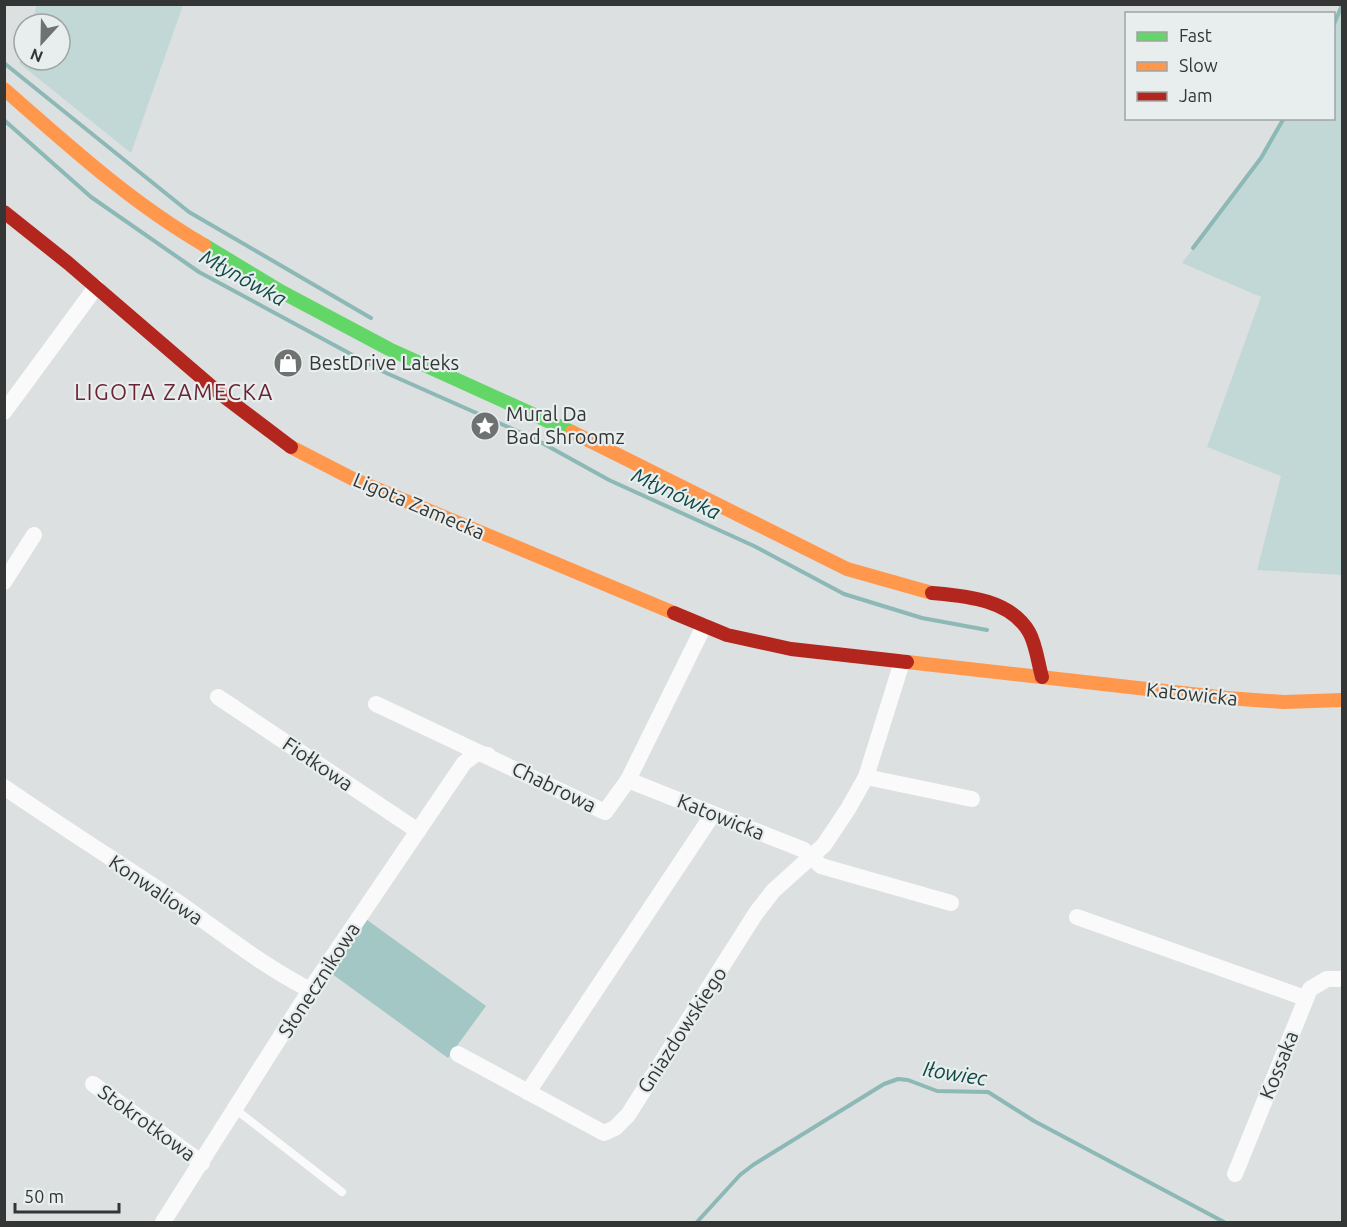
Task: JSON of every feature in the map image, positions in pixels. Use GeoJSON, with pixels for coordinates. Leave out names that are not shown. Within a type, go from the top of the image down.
{"type":"FeatureCollection","features":[{"type":"Feature","properties":{"kind":"main road"},"geometry":{"type":"LineString","coordinates":[[4,89],[103,176],[176,229],[280,291],[389,349],[529,411],[847,569],[923,592],[963,596],[1003,607],[1021,621],[1029,633],[1042,677]]}},
{"type":"Feature","properties":{"kind":"main road","name":"Ligota Zamecka"},"geometry":{"type":"LineString","coordinates":[[5,213],[96,287],[227,400],[285,444],[353,479],[704,626],[759,643],[902,662]]}},
{"type":"Feature","properties":{"kind":"main road","name":"Katowicka"},"geometry":{"type":"LineString","coordinates":[[902,662],[1227,698],[1284,702],[1342,700]]}},
{"type":"Feature","properties":{"kind":"street"},"geometry":{"type":"LineString","coordinates":[[4,412],[96,287]]}},
{"type":"Feature","properties":{"kind":"street"},"geometry":{"type":"LineString","coordinates":[[4,582],[34,535]]}},
{"type":"Feature","properties":{"kind":"street","name":"Chabrowa"},"geometry":{"type":"LineString","coordinates":[[376,704],[488,755],[598,811],[605,812],[628,780],[704,626]]}},
{"type":"Feature","properties":{"kind":"street"},"geometry":{"type":"LineString","coordinates":[[811,857],[824,845],[866,777],[902,662]]}},
{"type":"Feature","properties":{"kind":"street","name":"Fiołkowa"},"geometry":{"type":"LineString","coordinates":[[218,697],[418,831]]}},
{"type":"Feature","properties":{"kind":"street","name":"Słonecznikowa"},"geometry":{"type":"LineString","coordinates":[[163,1222],[310,990],[464,762],[477,753],[488,755]]}},
{"type":"Feature","properties":{"kind":"street"},"geometry":{"type":"LineString","coordinates":[[866,777],[972,799]]}},
{"type":"Feature","properties":{"kind":"street","name":"Katowicka"},"geometry":{"type":"LineString","coordinates":[[628,780],[804,850],[821,866],[951,903]]}},
{"type":"Feature","properties":{"kind":"street","name":"Konwaliowa"},"geometry":{"type":"LineString","coordinates":[[4,787],[178,902],[229,942],[280,975],[310,990]]}},
{"type":"Feature","properties":{"kind":"street"},"geometry":{"type":"LineString","coordinates":[[528,1092],[713,814]]}},
{"type":"Feature","properties":{"kind":"street","name":"Gniazdowskiego"},"geometry":{"type":"LineString","coordinates":[[458,1054],[604,1133],[615,1128],[628,1114],[756,913],[773,891],[811,857]]}},
{"type":"Feature","properties":{"kind":"street"},"geometry":{"type":"LineString","coordinates":[[1077,917],[1305,998]]}},
{"type":"Feature","properties":{"kind":"street","name":"Kossaka"},"geometry":{"type":"LineString","coordinates":[[1235,1174],[1305,998],[1310,989],[1327,978],[1342,979]]}},
{"type":"Feature","properties":{"kind":"street","name":"Stokrotkowa"},"geometry":{"type":"LineString","coordinates":[[93,1084],[202,1163]]}},
{"type":"Feature","properties":{"kind":"lane"},"geometry":{"type":"LineString","coordinates":[[235,1109],[342,1192]]}},
{"type":"Feature","properties":{"kind":"shaded area"},"geometry":{"type":"Polygon","coordinates":[[[37,5],[183,5],[131,153],[30,72],[72,72],[72,12],[35,12],[37,5]]]}},
{"type":"Feature","properties":{"kind":"shaded area"},"geometry":{"type":"Polygon","coordinates":[[[1342,9],[1342,575],[1257,570],[1281,476],[1207,447],[1261,297],[1182,263],[1261,158],[1283,120],[1335,120],[1335,25],[1342,9]]]}},
{"type":"Feature","properties":{"kind":"shaded area"},"geometry":{"type":"Polygon","coordinates":[[[363,917],[486,1006],[448,1058],[328,971],[363,917]]]}},
{"type":"Feature","properties":{"kind":"waterway"},"geometry":{"type":"LineString","coordinates":[[1335,22],[1342,5]]}},
{"type":"Feature","properties":{"kind":"waterway"},"geometry":{"type":"LineString","coordinates":[[4,63],[189,212],[371,318]]}},
{"type":"Feature","properties":{"kind":"waterway","name":"Młynówka"},"geometry":{"type":"LineString","coordinates":[[4,120],[91,197],[199,272],[384,372],[535,439],[609,480],[754,546],[844,594],[922,618],[987,630]]}},
{"type":"Feature","properties":{"kind":"waterway"},"geometry":{"type":"LineString","coordinates":[[1193,248],[1261,158],[1283,120]]}},
{"type":"Feature","properties":{"kind":"waterway","name":"Iłowiec"},"geometry":{"type":"LineString","coordinates":[[697,1222],[740,1175],[753,1165],[884,1084],[898,1079],[908,1080],[937,1091],[988,1092],[1034,1121],[1224,1222]]}},
{"type":"Feature","properties":{"kind":"traffic: fast"},"geometry":{"type":"LineString","coordinates":[[204,245],[280,291],[389,349],[572,432]]}},
{"type":"Feature","properties":{"kind":"traffic: slow"},"geometry":{"type":"LineString","coordinates":[[4,89],[125,192],[204,245]]}},
{"type":"Feature","properties":{"kind":"traffic: slow"},"geometry":{"type":"LineString","coordinates":[[572,432],[847,569],[932,593]]}},
{"type":"Feature","properties":{"kind":"traffic: slow"},"geometry":{"type":"LineString","coordinates":[[291,447],[353,479],[674,613]]}},
{"type":"Feature","properties":{"kind":"traffic: slow"},"geometry":{"type":"LineString","coordinates":[[907,662],[1227,698],[1284,702],[1342,700]]}},
{"type":"Feature","properties":{"kind":"traffic: jam"},"geometry":{"type":"LineString","coordinates":[[4,212],[68,263],[218,392],[291,447]]}},
{"type":"Feature","properties":{"kind":"traffic: jam"},"geometry":{"type":"LineString","coordinates":[[932,593],[986,601],[1010,612],[1029,632],[1042,677]]}},
{"type":"Feature","properties":{"kind":"traffic: jam"},"geometry":{"type":"LineString","coordinates":[[674,613],[727,635],[791,649],[907,662]]}},
{"type":"Feature","properties":{"kind":"place","name":"BestDrive Lateks"},"geometry":{"type":"Point","coordinates":[288,363]}},
{"type":"Feature","properties":{"kind":"place","name":"Mural Da Bad Shroomz"},"geometry":{"type":"Point","coordinates":[485,426]}},
{"type":"Feature","properties":{"kind":"district","name":"LIGOTA ZAMECKA"},"geometry":{"type":"Point","coordinates":[174,392]}}]}
